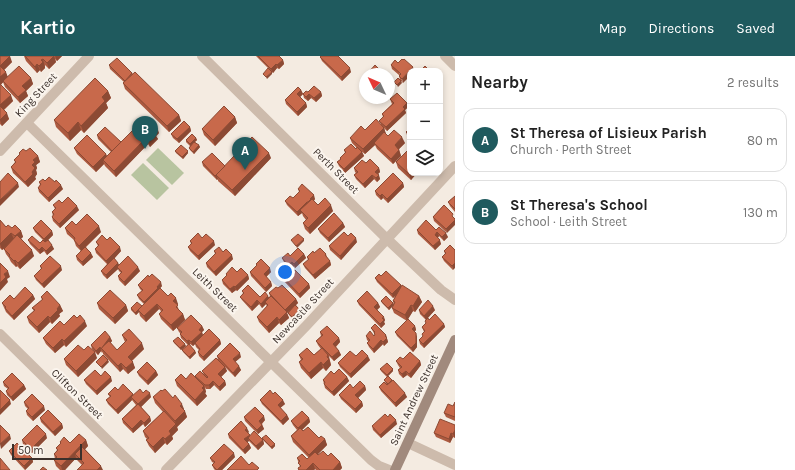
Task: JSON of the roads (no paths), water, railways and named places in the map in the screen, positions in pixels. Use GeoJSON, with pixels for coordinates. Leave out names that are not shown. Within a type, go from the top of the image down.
{"type":"FeatureCollection","features":[{"type":"Feature","properties":{"kind":"street","name":"King Street"},"geometry":{"type":"LineString","coordinates":[[0,150],[89,56]]}},
{"type":"Feature","properties":{"kind":"street","name":"Perth Street"},"geometry":{"type":"LineString","coordinates":[[202,56],[387,239],[441,290],[455,300]]}},
{"type":"Feature","properties":{"kind":"street"},"geometry":{"type":"LineString","coordinates":[[445,56],[455,66]]}},
{"type":"Feature","properties":{"kind":"street","name":"Leith Street"},"geometry":{"type":"LineString","coordinates":[[27,123],[371,460],[379,466],[389,470]]}},
{"type":"Feature","properties":{"kind":"street","name":"Newcastle Street"},"geometry":{"type":"LineString","coordinates":[[166,470],[271,362],[455,166]]}},
{"type":"Feature","properties":{"kind":"street","name":"Clifton Street"},"geometry":{"type":"LineString","coordinates":[[0,334],[138,470]]}},
{"type":"Feature","properties":{"kind":"street","name":"Saint Andrew Street"},"geometry":{"type":"LineString","coordinates":[[395,470],[455,340]]}},
{"type":"Feature","properties":{"kind":"street"},"geometry":{"type":"LineString","coordinates":[[408,443],[455,465]]}},
{"type":"Feature","properties":{"kind":"place","name":"St Theresa's School"},"geometry":{"type":"Point","coordinates":[145,149]}},
{"type":"Feature","properties":{"kind":"place","name":"St Theresa of Lisieux Parish"},"geometry":{"type":"Point","coordinates":[245,170]}}]}
